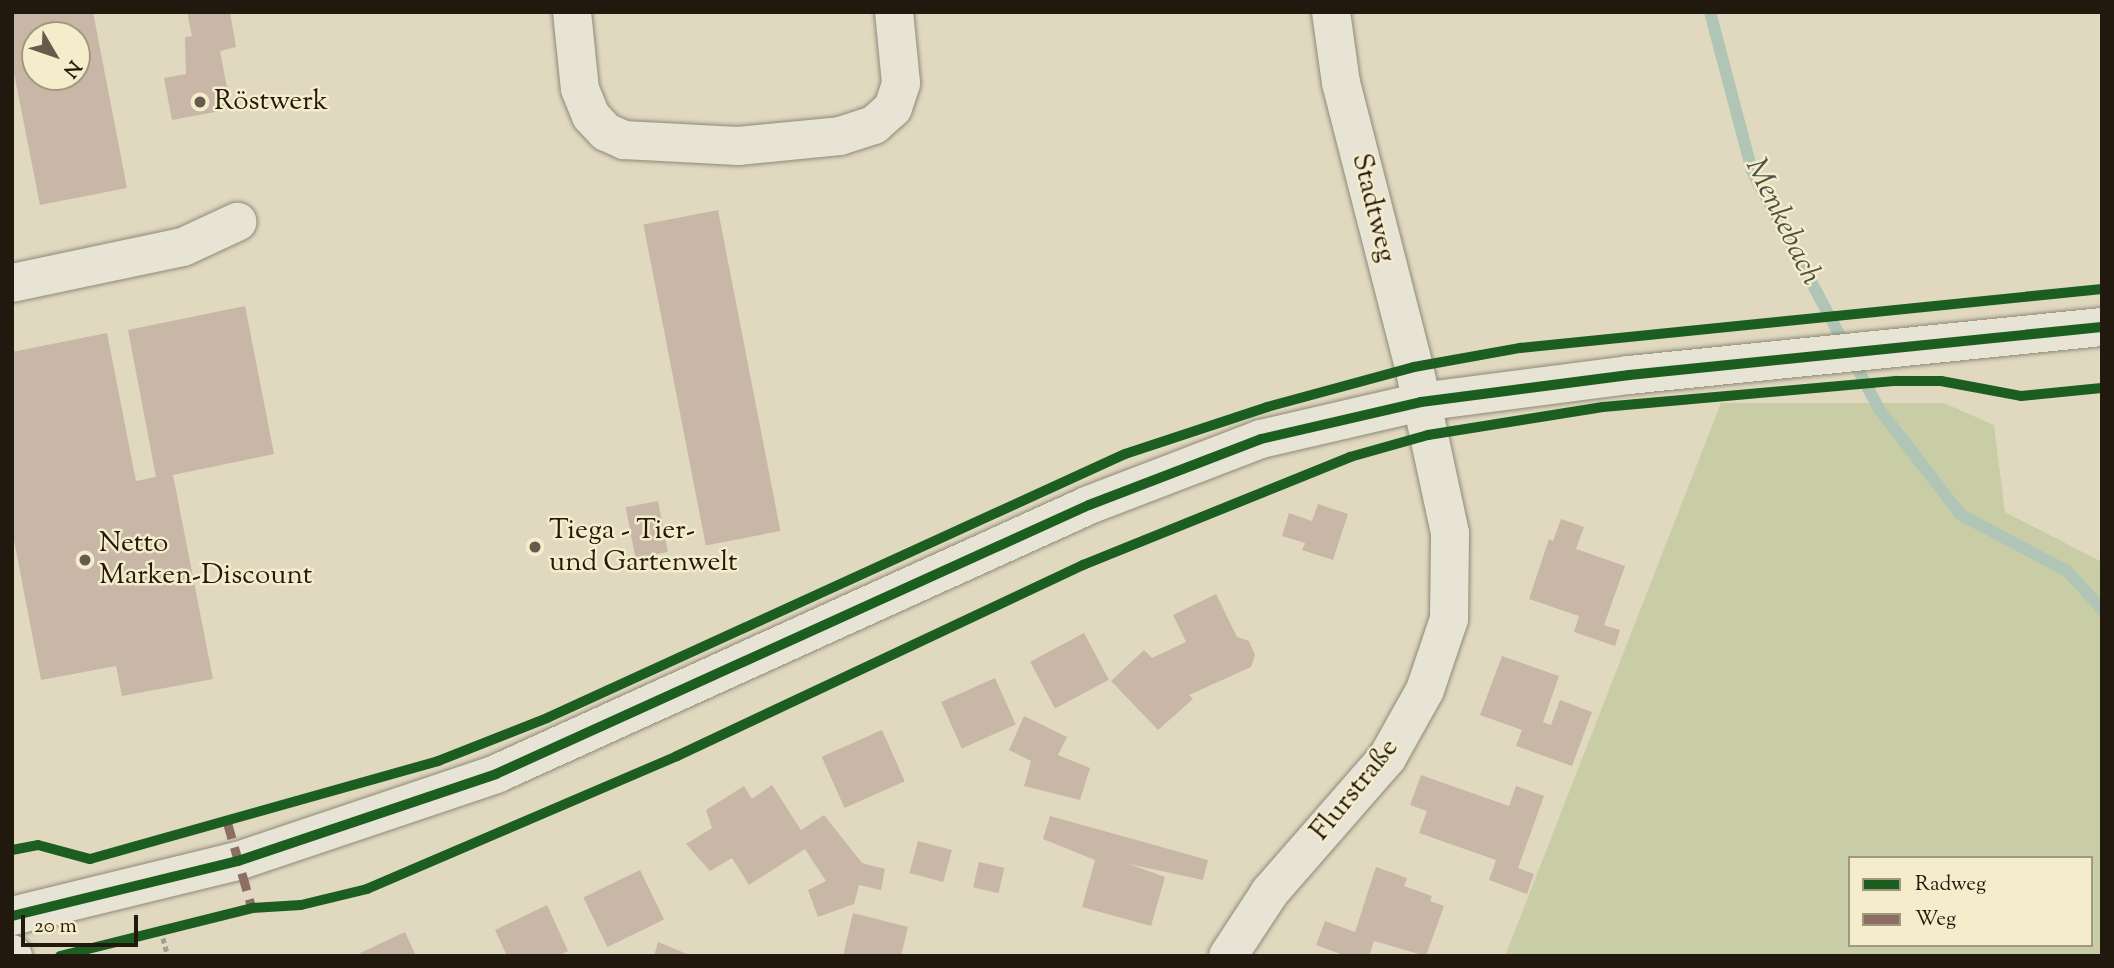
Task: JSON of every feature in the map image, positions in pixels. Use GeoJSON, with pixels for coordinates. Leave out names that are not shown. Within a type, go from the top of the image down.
{"type":"FeatureCollection","features":[{"type":"Feature","properties":{"kind":"street"},"geometry":{"type":"LineString","coordinates":[[572,12],[580,89],[591,116],[606,131],[624,140],[738,146],[840,136],[874,125],[893,108],[901,83],[894,12]]}},
{"type":"Feature","properties":{"kind":"street","name":"Stadtweg"},"geometry":{"type":"LineString","coordinates":[[1331,12],[1341,83],[1421,402]]}},
{"type":"Feature","properties":{"kind":"street"},"geometry":{"type":"LineString","coordinates":[[12,283],[183,247],[237,222]]}},
{"type":"Feature","properties":{"kind":"street"},"geometry":{"type":"LineString","coordinates":[[12,916],[238,861],[496,774],[1173,469],[1261,439],[1421,402],[1816,355],[2102,327]]}},
{"type":"Feature","properties":{"kind":"street","name":"Flurstraße"},"geometry":{"type":"LineString","coordinates":[[1228,956],[1270,892],[1387,758],[1425,690],[1449,619],[1450,533],[1421,402]]}},
{"type":"Feature","properties":{"kind":"path"},"geometry":{"type":"LineString","coordinates":[[168,956],[155,932],[174,927]]}},
{"type":"Feature","properties":{"kind":"green space"},"geometry":{"type":"Polygon","coordinates":[[[1721,403],[1944,403],[1994,425],[2005,512],[2102,562],[2102,956],[1505,956],[1721,403]]]}},
{"type":"Feature","properties":{"kind":"building"},"geometry":{"type":"Polygon","coordinates":[[[12,12],[93,12],[127,188],[40,205],[12,63],[12,12]]]}},
{"type":"Feature","properties":{"kind":"building"},"geometry":{"type":"Polygon","coordinates":[[[187,12],[230,12],[236,47],[220,51],[231,109],[172,120],[164,78],[186,74],[185,37],[192,36],[187,12]]]}},
{"type":"Feature","properties":{"kind":"building"},"geometry":{"type":"Polygon","coordinates":[[[718,210],[780,531],[706,545],[643,225],[718,210]]]}},
{"type":"Feature","properties":{"kind":"building"},"geometry":{"type":"Polygon","coordinates":[[[245,306],[274,454],[173,475],[213,679],[122,696],[116,666],[41,680],[12,530],[12,352],[107,333],[136,481],[156,477],[128,330],[245,306]]]}},
{"type":"Feature","properties":{"kind":"building"},"geometry":{"type":"Polygon","coordinates":[[[658,501],[668,552],[636,558],[626,507],[658,501]]]}},
{"type":"Feature","properties":{"kind":"building"},"geometry":{"type":"Polygon","coordinates":[[[1318,504],[1348,514],[1333,560],[1302,550],[1305,543],[1282,536],[1289,513],[1312,521],[1318,504]]]}},
{"type":"Feature","properties":{"kind":"building"},"geometry":{"type":"Polygon","coordinates":[[[1561,519],[1584,527],[1576,549],[1625,566],[1604,625],[1620,630],[1615,646],[1574,632],[1579,616],[1529,599],[1549,539],[1553,541],[1561,519]]]}},
{"type":"Feature","properties":{"kind":"building"},"geometry":{"type":"Polygon","coordinates":[[[1216,594],[1237,637],[1249,641],[1255,655],[1251,667],[1189,695],[1193,699],[1158,730],[1111,681],[1144,650],[1152,658],[1186,642],[1173,615],[1216,594]]]}},
{"type":"Feature","properties":{"kind":"building"},"geometry":{"type":"Polygon","coordinates":[[[1084,633],[1109,680],[1055,708],[1030,662],[1084,633]]]}},
{"type":"Feature","properties":{"kind":"building"},"geometry":{"type":"Polygon","coordinates":[[[1502,656],[1559,676],[1543,722],[1551,725],[1560,700],[1592,712],[1572,766],[1516,746],[1522,730],[1480,715],[1502,656]]]}},
{"type":"Feature","properties":{"kind":"building"},"geometry":{"type":"Polygon","coordinates":[[[995,678],[1016,725],[962,749],[941,702],[995,678]]]}},
{"type":"Feature","properties":{"kind":"building"},"geometry":{"type":"Polygon","coordinates":[[[1024,716],[1067,737],[1058,755],[1090,768],[1080,800],[1024,786],[1031,761],[1009,750],[1024,716]]]}},
{"type":"Feature","properties":{"kind":"building"},"geometry":{"type":"Polygon","coordinates":[[[882,730],[905,781],[844,808],[822,757],[882,730]]]}},
{"type":"Feature","properties":{"kind":"building"},"geometry":{"type":"Polygon","coordinates":[[[1421,775],[1509,806],[1516,786],[1544,796],[1518,868],[1534,874],[1527,894],[1489,880],[1496,860],[1419,833],[1427,811],[1410,805],[1421,775]]]}},
{"type":"Feature","properties":{"kind":"building"},"geometry":{"type":"Polygon","coordinates":[[[772,785],[801,830],[824,815],[862,863],[885,869],[881,890],[859,885],[854,904],[818,917],[808,890],[826,881],[805,849],[749,885],[732,858],[710,871],[686,844],[712,828],[706,810],[744,786],[752,799],[772,785]]]}},
{"type":"Feature","properties":{"kind":"building"},"geometry":{"type":"Polygon","coordinates":[[[1050,816],[1208,860],[1203,880],[1129,864],[1165,877],[1151,926],[1082,907],[1095,860],[1043,839],[1050,816]]]}},
{"type":"Feature","properties":{"kind":"building"},"geometry":{"type":"Polygon","coordinates":[[[918,841],[952,850],[943,882],[909,873],[918,841]]]}},
{"type":"Feature","properties":{"kind":"building"},"geometry":{"type":"Polygon","coordinates":[[[979,862],[1004,868],[998,893],[973,887],[979,862]]]}},
{"type":"Feature","properties":{"kind":"building"},"geometry":{"type":"Polygon","coordinates":[[[1376,867],[1407,878],[1404,886],[1432,896],[1430,901],[1444,906],[1426,956],[1374,941],[1369,956],[1346,956],[1316,945],[1325,921],[1355,932],[1376,867]]]}},
{"type":"Feature","properties":{"kind":"building"},"geometry":{"type":"Polygon","coordinates":[[[640,870],[664,919],[607,947],[583,898],[640,870]]]}},
{"type":"Feature","properties":{"kind":"building"},"geometry":{"type":"Polygon","coordinates":[[[547,905],[568,951],[558,956],[507,956],[495,930],[547,905]]]}},
{"type":"Feature","properties":{"kind":"building"},"geometry":{"type":"Polygon","coordinates":[[[853,913],[908,927],[901,956],[843,956],[853,913]]]}},
{"type":"Feature","properties":{"kind":"building"},"geometry":{"type":"Polygon","coordinates":[[[405,932],[416,956],[361,956],[360,953],[405,932]]]}},
{"type":"Feature","properties":{"kind":"building"},"geometry":{"type":"Polygon","coordinates":[[[658,942],[692,956],[654,956],[658,942]]]}},
{"type":"Feature","properties":{"kind":"waterway","name":"Menkebach"},"geometry":{"type":"LineString","coordinates":[[1710,12],[1752,171],[1879,409],[1961,515],[2067,571],[2102,609]]}},
{"type":"Feature","properties":{"kind":"marked path"},"geometry":{"type":"LineString","coordinates":[[227,821],[252,908]]}},
{"type":"Feature","properties":{"kind":"cycle path"},"geometry":{"type":"LineString","coordinates":[[12,850],[38,845],[90,859],[438,761],[547,718],[1125,454],[1267,407],[1414,367],[1520,348],[2102,289]]}},
{"type":"Feature","properties":{"kind":"cycle path"},"geometry":{"type":"LineString","coordinates":[[12,916],[238,861],[496,774],[1089,505],[1261,439],[1421,402],[1629,375],[2102,327]]}},
{"type":"Feature","properties":{"kind":"cycle path"},"geometry":{"type":"LineString","coordinates":[[60,956],[252,908],[301,905],[367,889],[677,756],[1083,565],[1350,457],[1428,435],[1603,407],[1896,381],[1941,381],[2021,396],[2102,388]]}},
{"type":"Feature","properties":{"kind":"place","name":"Röstwerk"},"geometry":{"type":"Point","coordinates":[200,102]}},
{"type":"Feature","properties":{"kind":"place","name":"Tiega - Tier- und Gartenwelt"},"geometry":{"type":"Point","coordinates":[535,547]}},
{"type":"Feature","properties":{"kind":"place","name":"Netto Marken-Discount"},"geometry":{"type":"Point","coordinates":[85,560]}}]}
